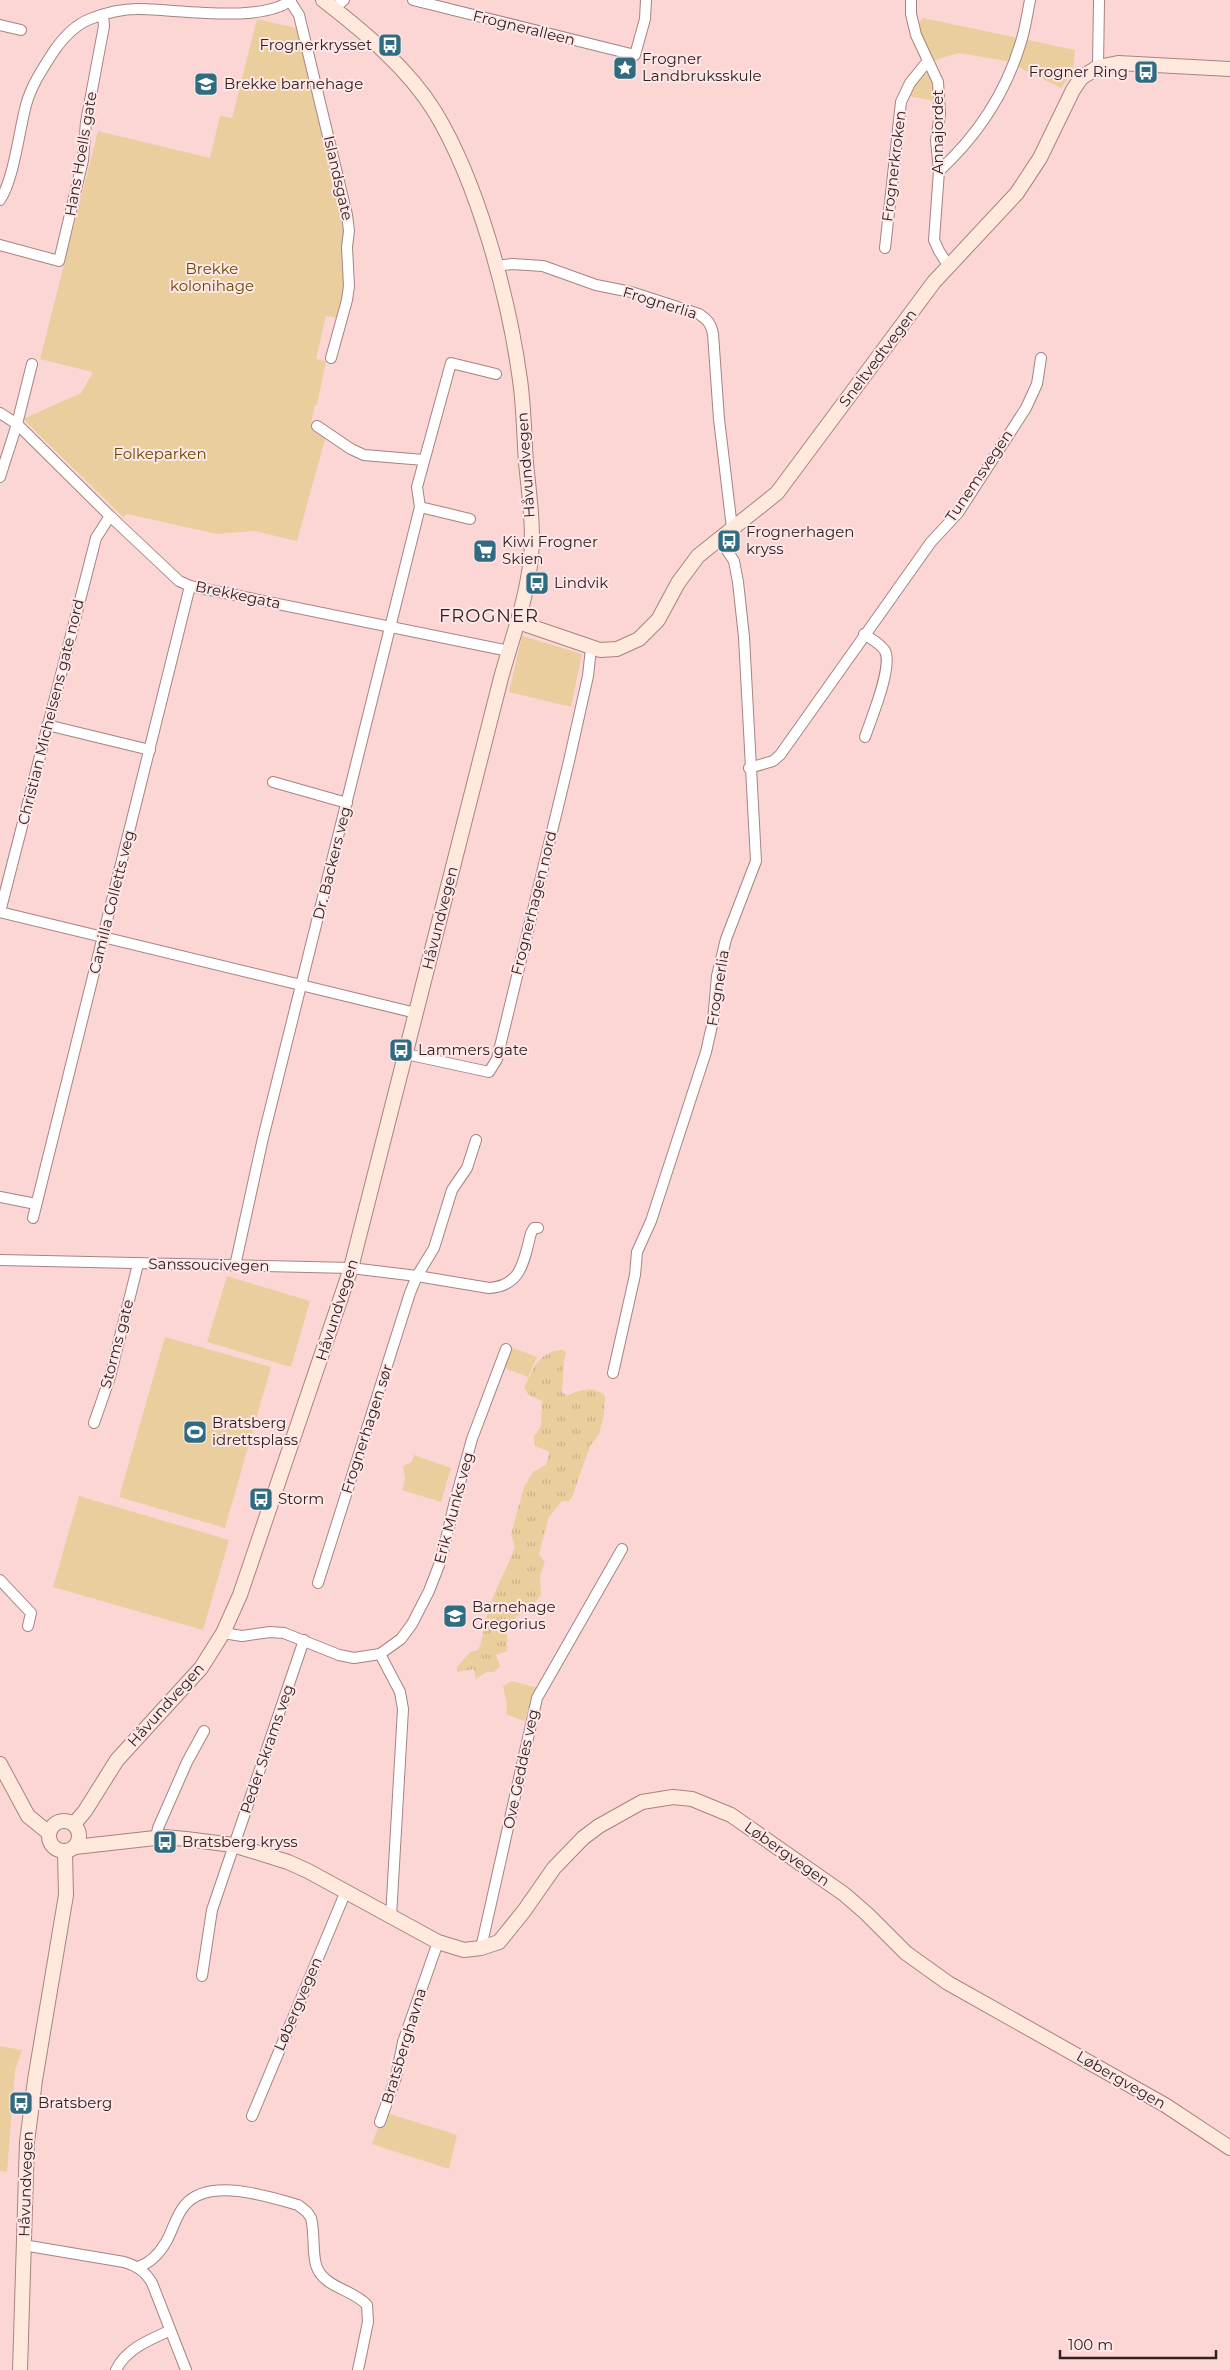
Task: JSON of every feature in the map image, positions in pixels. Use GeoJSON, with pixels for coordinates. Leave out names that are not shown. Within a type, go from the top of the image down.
{"type":"FeatureCollection","features":[{"type":"Feature","properties":{"kind":"main road","name":"Håvundvegen"},"geometry":{"type":"LineString","coordinates":[[77,1828],[85,1811],[117,1760],[191,1681],[223,1633],[240,1595],[351,1268],[518,622],[531,556],[520,381],[496,266],[471,191],[446,132],[434,111],[399,68],[334,3]]}},
{"type":"Feature","properties":{"kind":"main road"},"geometry":{"type":"LineString","coordinates":[[1098,67],[1133,63],[1230,69]]}},
{"type":"Feature","properties":{"kind":"main road","name":"Sneltvedtvegen"},"geometry":{"type":"LineString","coordinates":[[518,622],[591,648],[617,649],[639,639],[658,620],[690,566],[719,538],[758,510],[777,493],[948,265],[1016,193],[1040,158],[1073,90],[1082,78],[1098,67]]}},
{"type":"Feature","properties":{"kind":"main road"},"geometry":{"type":"LineString","coordinates":[[0,1764],[28,1816],[49,1833]]}},
{"type":"Feature","properties":{"kind":"main road","name":"Løbergvegen"},"geometry":{"type":"LineString","coordinates":[[70,1849],[156,1838],[186,1838],[233,1845],[288,1862],[346,1891],[438,1942],[454,1948],[481,1948],[499,1942],[504,1938],[554,1868],[578,1843],[600,1826],[642,1802],[673,1797],[692,1799],[731,1815],[844,1894],[906,1953],[948,1983],[1164,2105],[1230,2148]]}},
{"type":"Feature","properties":{"kind":"main road"},"geometry":{"type":"LineString","coordinates":[[77,1828],[80,1840],[70,1849],[60,1851],[51,1844],[49,1833],[51,1828],[59,1821],[70,1821],[98,1844]]}},
{"type":"Feature","properties":{"kind":"main road","name":"Håvundvegen"},"geometry":{"type":"LineString","coordinates":[[20,2370],[23,2245],[30,2113],[66,1895],[70,1849]]}},
{"type":"Feature","properties":{"kind":"street","name":"Frogneralleen"},"geometry":{"type":"LineString","coordinates":[[413,0],[635,55],[646,19],[646,0]]}},
{"type":"Feature","properties":{"kind":"street","name":"Annajordet"},"geometry":{"type":"LineString","coordinates":[[911,0],[911,14],[916,35],[938,82],[940,114],[936,140],[939,171],[934,240],[948,265]]}},
{"type":"Feature","properties":{"kind":"street"},"geometry":{"type":"LineString","coordinates":[[939,171],[973,135],[996,101],[1020,46],[1030,0]]}},
{"type":"Feature","properties":{"kind":"street"},"geometry":{"type":"LineString","coordinates":[[1098,67],[1099,0]]}},
{"type":"Feature","properties":{"kind":"street"},"geometry":{"type":"LineString","coordinates":[[0,200],[8,182],[26,102],[44,66],[70,32],[80,23],[103,15],[137,9],[215,13],[262,12],[290,1]]}},
{"type":"Feature","properties":{"kind":"street","name":"Islandsgate"},"geometry":{"type":"LineString","coordinates":[[290,1],[299,14],[347,215],[348,300],[331,358]]}},
{"type":"Feature","properties":{"kind":"street","name":"Hans Hoells gate"},"geometry":{"type":"LineString","coordinates":[[0,245],[59,261],[83,160],[86,122],[104,26],[103,15]]}},
{"type":"Feature","properties":{"kind":"street"},"geometry":{"type":"LineString","coordinates":[[0,25],[20,30]]}},
{"type":"Feature","properties":{"kind":"street","name":"Frognerkroken"},"geometry":{"type":"LineString","coordinates":[[885,248],[901,102],[910,83],[927,62]]}},
{"type":"Feature","properties":{"kind":"street","name":"Frognerlia"},"geometry":{"type":"LineString","coordinates":[[496,266],[512,264],[544,266],[596,285],[631,292],[706,318],[711,324],[713,334],[721,438],[732,528]]}},
{"type":"Feature","properties":{"kind":"street","name":"Tunemsvegen"},"geometry":{"type":"LineString","coordinates":[[750,768],[773,761],[780,755],[864,634],[906,579],[930,542],[958,513],[1026,408],[1037,384],[1041,358]]}},
{"type":"Feature","properties":{"kind":"street","name":"Dr. Backers veg"},"geometry":{"type":"LineString","coordinates":[[235,1266],[263,1138],[420,507],[417,488],[451,363],[496,374]]}},
{"type":"Feature","properties":{"kind":"street"},"geometry":{"type":"LineString","coordinates":[[0,477],[17,424],[32,364]]}},
{"type":"Feature","properties":{"kind":"street","name":"Brekkegata"},"geometry":{"type":"LineString","coordinates":[[0,413],[17,424],[169,574],[190,586],[509,651]]}},
{"type":"Feature","properties":{"kind":"street"},"geometry":{"type":"LineString","coordinates":[[317,426],[350,450],[364,455],[424,460]]}},
{"type":"Feature","properties":{"kind":"street"},"geometry":{"type":"LineString","coordinates":[[420,507],[470,519]]}},
{"type":"Feature","properties":{"kind":"street","name":"Christian Michelsens gate nord"},"geometry":{"type":"LineString","coordinates":[[0,912],[96,538],[110,516]]}},
{"type":"Feature","properties":{"kind":"street","name":"Frognerlia"},"geometry":{"type":"LineString","coordinates":[[613,1373],[635,1275],[637,1252],[652,1221],[706,1052],[713,1021],[717,976],[726,939],[756,861],[744,637],[738,582],[734,561],[719,538]]}},
{"type":"Feature","properties":{"kind":"street","name":"Camilla Colletts veg"},"geometry":{"type":"LineString","coordinates":[[34,1218],[190,586]]}},
{"type":"Feature","properties":{"kind":"street"},"geometry":{"type":"LineString","coordinates":[[864,634],[881,646],[887,660],[865,737]]}},
{"type":"Feature","properties":{"kind":"street","name":"Frognerhagen nord"},"geometry":{"type":"LineString","coordinates":[[406,1054],[489,1072],[497,1059],[569,761],[588,676],[591,648]]}},
{"type":"Feature","properties":{"kind":"street"},"geometry":{"type":"LineString","coordinates":[[47,725],[150,750]]}},
{"type":"Feature","properties":{"kind":"street"},"geometry":{"type":"LineString","coordinates":[[273,782],[347,803]]}},
{"type":"Feature","properties":{"kind":"street"},"geometry":{"type":"LineString","coordinates":[[0,912],[302,987],[416,1013]]}},
{"type":"Feature","properties":{"kind":"street"},"geometry":{"type":"LineString","coordinates":[[417,1276],[434,1248],[452,1190],[467,1168],[476,1140]]}},
{"type":"Feature","properties":{"kind":"street"},"geometry":{"type":"LineString","coordinates":[[0,1198],[36,1204]]}},
{"type":"Feature","properties":{"kind":"street","name":"Sanssoucivegen"},"geometry":{"type":"LineString","coordinates":[[0,1260],[351,1268],[417,1276],[489,1288],[501,1287],[513,1280],[519,1271],[531,1233],[534,1228],[538,1228]]}},
{"type":"Feature","properties":{"kind":"street","name":"Storms gate"},"geometry":{"type":"LineString","coordinates":[[94,1423],[112,1368],[138,1264]]}},
{"type":"Feature","properties":{"kind":"street","name":"Frognerhagen sør"},"geometry":{"type":"LineString","coordinates":[[318,1583],[417,1276]]}},
{"type":"Feature","properties":{"kind":"street","name":"Erik Munks veg"},"geometry":{"type":"LineString","coordinates":[[223,1633],[242,1636],[277,1632],[304,1640],[339,1655],[354,1658],[380,1654],[400,1639],[412,1624],[429,1591],[441,1560],[454,1501],[472,1439],[506,1349]]}},
{"type":"Feature","properties":{"kind":"street","name":"Ove Geddes veg"},"geometry":{"type":"LineString","coordinates":[[481,1948],[537,1698],[622,1549]]}},
{"type":"Feature","properties":{"kind":"street"},"geometry":{"type":"LineString","coordinates":[[0,1580],[31,1612],[28,1626]]}},
{"type":"Feature","properties":{"kind":"street","name":"Peder Skrams veg"},"geometry":{"type":"LineString","coordinates":[[202,1976],[212,1910],[304,1640]]}},
{"type":"Feature","properties":{"kind":"street"},"geometry":{"type":"LineString","coordinates":[[380,1654],[400,1692],[403,1709],[391,1917]]}},
{"type":"Feature","properties":{"kind":"street"},"geometry":{"type":"LineString","coordinates":[[156,1838],[158,1828],[187,1762],[204,1731]]}},
{"type":"Feature","properties":{"kind":"street","name":"Løbergvegen"},"geometry":{"type":"LineString","coordinates":[[252,2116],[346,1891]]}},
{"type":"Feature","properties":{"kind":"street","name":"Bratsberghavna"},"geometry":{"type":"LineString","coordinates":[[380,2122],[396,2077],[403,2042],[438,1942]]}},
{"type":"Feature","properties":{"kind":"street"},"geometry":{"type":"LineString","coordinates":[[138,2267],[150,2262],[160,2252],[182,2209],[200,2194],[225,2190],[298,2205],[311,2218],[319,2272],[326,2280],[360,2297],[367,2305],[368,2322],[358,2370]]}},
{"type":"Feature","properties":{"kind":"street"},"geometry":{"type":"LineString","coordinates":[[23,2245],[124,2262],[138,2267],[147,2275],[152,2283],[169,2331],[186,2370]]}},
{"type":"Feature","properties":{"kind":"street"},"geometry":{"type":"LineString","coordinates":[[116,2370],[132,2350],[169,2331]]}},
{"type":"Feature","properties":{"kind":"green space"},"geometry":{"type":"Polygon","coordinates":[[[923,18],[1075,50],[1073,71],[1061,88],[1006,61],[958,53],[932,61],[918,24],[923,18]]]}},
{"type":"Feature","properties":{"kind":"green space","name":"Brekke kolonihage"},"geometry":{"type":"Polygon","coordinates":[[[257,19],[296,28],[344,228],[345,283],[343,296],[337,318],[326,316],[316,359],[326,361],[317,405],[315,405],[311,423],[328,428],[297,541],[254,531],[217,534],[127,514],[123,517],[23,419],[81,393],[93,372],[40,359],[98,131],[210,158],[220,116],[232,118],[257,19]]]}},
{"type":"Feature","properties":{"kind":"green space"},"geometry":{"type":"Polygon","coordinates":[[[923,73],[929,75],[934,86],[935,101],[908,96],[912,85],[923,73]]]}},
{"type":"Feature","properties":{"kind":"green space"},"geometry":{"type":"Polygon","coordinates":[[[522,636],[582,654],[571,707],[509,692],[522,636]]]}},
{"type":"Feature","properties":{"kind":"green space"},"geometry":{"type":"Polygon","coordinates":[[[227,1276],[310,1301],[291,1367],[207,1342],[227,1276]]]}},
{"type":"Feature","properties":{"kind":"green space","name":"Bratsberg idrettsplass"},"geometry":{"type":"Polygon","coordinates":[[[165,1337],[271,1367],[225,1528],[119,1497],[165,1337]]]}},
{"type":"Feature","properties":{"kind":"green space"},"geometry":{"type":"Polygon","coordinates":[[[510,1347],[537,1357],[528,1377],[507,1369],[505,1364],[510,1347]]]}},
{"type":"Feature","properties":{"kind":"green space"},"geometry":{"type":"Polygon","coordinates":[[[558,1350],[566,1352],[562,1392],[567,1396],[586,1390],[601,1393],[605,1396],[604,1415],[599,1434],[590,1446],[572,1497],[569,1501],[562,1501],[549,1517],[539,1554],[545,1562],[540,1575],[541,1595],[529,1610],[517,1616],[507,1629],[507,1651],[496,1655],[500,1666],[494,1672],[487,1672],[476,1679],[474,1669],[457,1672],[457,1667],[470,1652],[478,1650],[480,1646],[492,1601],[515,1547],[511,1534],[524,1487],[533,1472],[546,1465],[549,1454],[548,1451],[535,1446],[534,1436],[541,1426],[542,1401],[529,1395],[524,1387],[536,1364],[544,1356],[558,1350]]]}},
{"type":"Feature","properties":{"kind":"green space"},"geometry":{"type":"Polygon","coordinates":[[[414,1455],[451,1468],[441,1502],[402,1490],[405,1479],[403,1466],[412,1462],[414,1455]]]}},
{"type":"Feature","properties":{"kind":"green space"},"geometry":{"type":"Polygon","coordinates":[[[79,1496],[229,1540],[203,1630],[53,1587],[79,1496]]]}},
{"type":"Feature","properties":{"kind":"green space"},"geometry":{"type":"Polygon","coordinates":[[[511,1681],[538,1688],[524,1721],[506,1714],[507,1705],[503,1686],[511,1681]]]}},
{"type":"Feature","properties":{"kind":"green space"},"geometry":{"type":"Polygon","coordinates":[[[0,2046],[22,2050],[15,2070],[7,2172],[0,2171],[0,2046]]]}},
{"type":"Feature","properties":{"kind":"green space"},"geometry":{"type":"Polygon","coordinates":[[[384,2112],[457,2135],[449,2169],[372,2144],[384,2112]]]}},
{"type":"Feature","properties":{"kind":"place","name":"Frognerkrysset"},"geometry":{"type":"Point","coordinates":[390,45]}},
{"type":"Feature","properties":{"kind":"place","name":"Frogner Landbruksskule"},"geometry":{"type":"Point","coordinates":[625,68]}},
{"type":"Feature","properties":{"kind":"place","name":"Frogner Ring"},"geometry":{"type":"Point","coordinates":[1146,72]}},
{"type":"Feature","properties":{"kind":"place","name":"Brekke barnehage"},"geometry":{"type":"Point","coordinates":[206,84]}},
{"type":"Feature","properties":{"kind":"place","name":"Frognerhagen kryss"},"geometry":{"type":"Point","coordinates":[729,541]}},
{"type":"Feature","properties":{"kind":"place","name":"Kiwi Frogner Skien"},"geometry":{"type":"Point","coordinates":[485,551]}},
{"type":"Feature","properties":{"kind":"place","name":"Lindvik"},"geometry":{"type":"Point","coordinates":[537,583]}},
{"type":"Feature","properties":{"kind":"place","name":"Lammers gate"},"geometry":{"type":"Point","coordinates":[401,1050]}},
{"type":"Feature","properties":{"kind":"place","name":"Bratsberg idrettsplass"},"geometry":{"type":"Point","coordinates":[195,1432]}},
{"type":"Feature","properties":{"kind":"place","name":"Storm"},"geometry":{"type":"Point","coordinates":[261,1499]}},
{"type":"Feature","properties":{"kind":"place","name":"Barnehage Gregorius"},"geometry":{"type":"Point","coordinates":[455,1616]}},
{"type":"Feature","properties":{"kind":"place","name":"Bratsberg kryss"},"geometry":{"type":"Point","coordinates":[165,1842]}},
{"type":"Feature","properties":{"kind":"place","name":"Bratsberg"},"geometry":{"type":"Point","coordinates":[21,2103]}},
{"type":"Feature","properties":{"kind":"district","name":"FROGNER"},"geometry":{"type":"Point","coordinates":[489,616]}},
{"type":"Feature","properties":{"kind":"park label","name":"Folkeparken"},"geometry":{"type":"Point","coordinates":[160,454]}}]}
